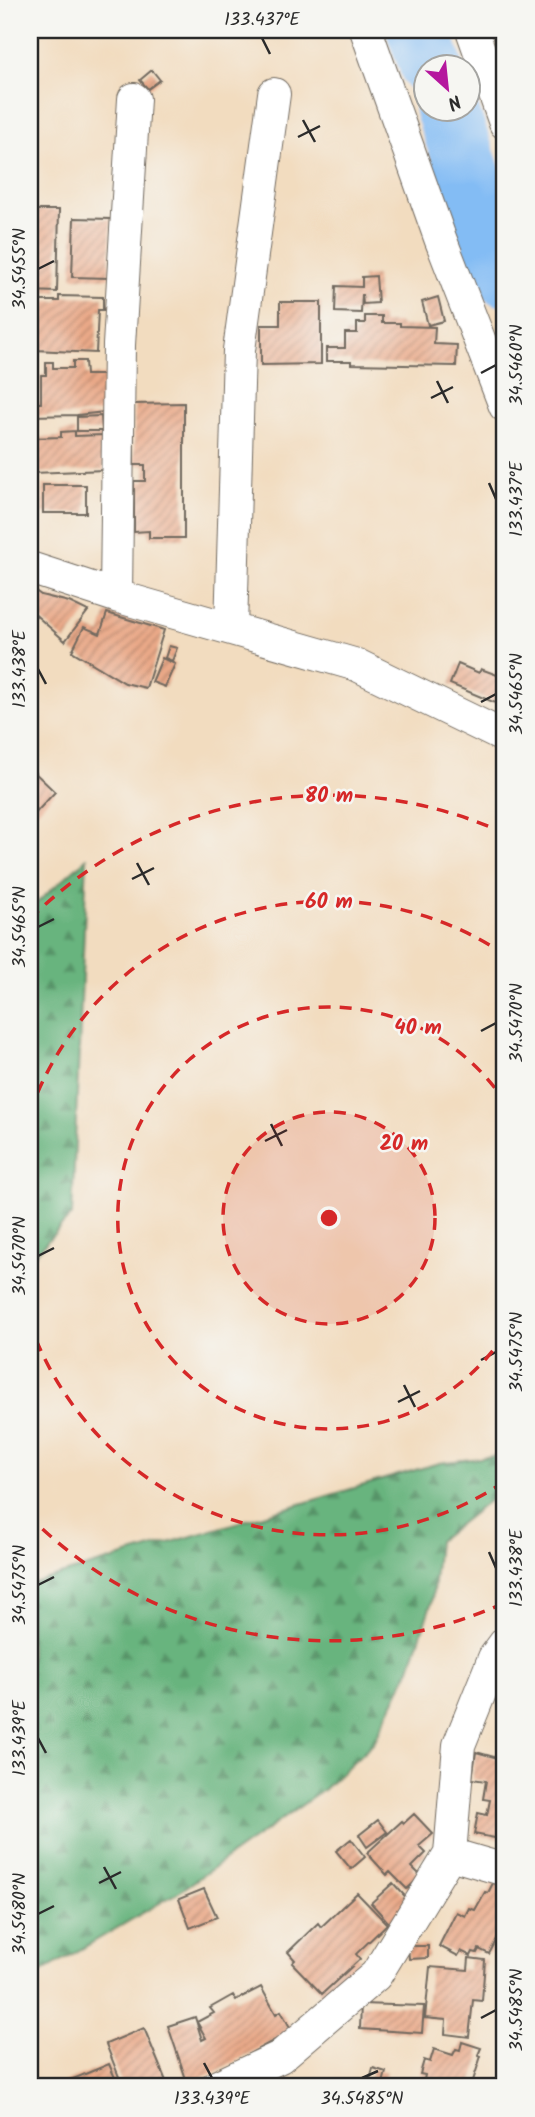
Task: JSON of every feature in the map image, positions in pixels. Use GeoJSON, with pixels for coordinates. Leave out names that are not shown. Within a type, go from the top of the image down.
{"type":"FeatureCollection","features":[{"type":"Feature","properties":{"kind":"street"},"geometry":{"type":"LineString","coordinates":[[366,30],[440,238],[505,406]]}},
{"type":"Feature","properties":{"kind":"street"},"geometry":{"type":"LineString","coordinates":[[472,30],[505,123]]}},
{"type":"Feature","properties":{"kind":"street"},"geometry":{"type":"LineString","coordinates":[[231,629],[239,350],[274,94]]}},
{"type":"Feature","properties":{"kind":"street"},"geometry":{"type":"LineString","coordinates":[[116,596],[119,345],[134,99]]}},
{"type":"Feature","properties":{"kind":"street"},"geometry":{"type":"LineString","coordinates":[[30,568],[116,596],[357,665],[505,737]]}},
{"type":"Feature","properties":{"kind":"street"},"geometry":{"type":"LineString","coordinates":[[216,2087],[281,2057],[376,1975],[450,1854],[460,1745],[494,1658],[505,1643]]}},
{"type":"Feature","properties":{"kind":"street"},"geometry":{"type":"LineString","coordinates":[[450,1854],[505,1870]]}},
{"type":"Feature","properties":{"kind":"green space"},"geometry":{"type":"Polygon","coordinates":[[[87,858],[72,1214],[30,1260],[30,909],[87,858]]]}},
{"type":"Feature","properties":{"kind":"green space"},"geometry":{"type":"Polygon","coordinates":[[[505,1455],[505,1488],[438,1541],[432,1601],[410,1668],[374,1742],[323,1790],[182,1890],[30,1979],[30,1584],[439,1463],[505,1455]]]}},
{"type":"Feature","properties":{"kind":"building"},"geometry":{"type":"Polygon","coordinates":[[[152,70],[160,80],[148,89],[140,80],[152,70]]]}},
{"type":"Feature","properties":{"kind":"building"},"geometry":{"type":"Polygon","coordinates":[[[30,210],[59,210],[57,292],[30,291],[30,210]]]}},
{"type":"Feature","properties":{"kind":"building"},"geometry":{"type":"Polygon","coordinates":[[[74,218],[111,219],[109,278],[72,277],[74,218]]]}},
{"type":"Feature","properties":{"kind":"building"},"geometry":{"type":"Polygon","coordinates":[[[376,276],[378,303],[363,304],[362,294],[361,313],[335,312],[336,286],[362,287],[362,277],[376,276]]]}},
{"type":"Feature","properties":{"kind":"building"},"geometry":{"type":"Polygon","coordinates":[[[59,296],[103,297],[103,310],[98,310],[96,353],[35,350],[37,301],[59,301],[59,296]]]}},
{"type":"Feature","properties":{"kind":"building"},"geometry":{"type":"Polygon","coordinates":[[[438,297],[444,321],[428,325],[422,302],[438,297]]]}},
{"type":"Feature","properties":{"kind":"building"},"geometry":{"type":"Polygon","coordinates":[[[280,302],[321,302],[321,364],[261,365],[261,325],[280,325],[280,302]]]}},
{"type":"Feature","properties":{"kind":"building"},"geometry":{"type":"Polygon","coordinates":[[[365,316],[382,316],[382,323],[400,323],[400,326],[435,327],[434,344],[457,345],[456,366],[326,361],[326,348],[345,348],[345,333],[357,333],[357,323],[365,323],[365,316]]]}},
{"type":"Feature","properties":{"kind":"building"},"geometry":{"type":"Polygon","coordinates":[[[73,361],[85,361],[86,375],[105,375],[105,412],[31,416],[31,403],[41,403],[41,375],[46,375],[46,362],[53,362],[53,368],[73,368],[73,361]]]}},
{"type":"Feature","properties":{"kind":"building"},"geometry":{"type":"Polygon","coordinates":[[[184,403],[184,538],[149,538],[149,531],[134,532],[134,481],[145,481],[145,465],[134,465],[134,404],[184,403]]]}},
{"type":"Feature","properties":{"kind":"building"},"geometry":{"type":"Polygon","coordinates":[[[101,416],[102,431],[77,431],[77,417],[101,416]]]}},
{"type":"Feature","properties":{"kind":"building"},"geometry":{"type":"Polygon","coordinates":[[[75,431],[75,436],[103,435],[104,470],[34,473],[32,438],[61,437],[61,432],[75,431]]]}},
{"type":"Feature","properties":{"kind":"building"},"geometry":{"type":"Polygon","coordinates":[[[43,485],[86,485],[86,513],[43,513],[43,485]]]}},
{"type":"Feature","properties":{"kind":"building"},"geometry":{"type":"Polygon","coordinates":[[[30,587],[41,595],[69,602],[88,611],[65,641],[30,610],[30,587]]]}},
{"type":"Feature","properties":{"kind":"building"},"geometry":{"type":"Polygon","coordinates":[[[107,613],[164,630],[146,688],[125,683],[72,651],[84,627],[100,634],[107,613]]]}},
{"type":"Feature","properties":{"kind":"building"},"geometry":{"type":"Polygon","coordinates":[[[169,646],[177,648],[172,661],[165,658],[169,646]]]}},
{"type":"Feature","properties":{"kind":"building"},"geometry":{"type":"Polygon","coordinates":[[[162,658],[175,664],[165,687],[152,682],[162,658]]]}},
{"type":"Feature","properties":{"kind":"building"},"geometry":{"type":"Polygon","coordinates":[[[458,664],[479,673],[481,669],[500,676],[498,680],[505,683],[505,707],[450,684],[458,664]]]}},
{"type":"Feature","properties":{"kind":"building"},"geometry":{"type":"Polygon","coordinates":[[[30,768],[55,792],[30,819],[30,768]]]}},
{"type":"Feature","properties":{"kind":"building"},"geometry":{"type":"Polygon","coordinates":[[[476,1752],[505,1760],[505,1840],[474,1834],[478,1813],[487,1815],[490,1800],[483,1799],[486,1781],[472,1779],[476,1752]]]}},
{"type":"Feature","properties":{"kind":"building"},"geometry":{"type":"Polygon","coordinates":[[[414,1814],[433,1834],[419,1846],[426,1853],[412,1867],[421,1876],[407,1889],[390,1872],[387,1875],[367,1853],[402,1821],[404,1823],[414,1814]]]}},
{"type":"Feature","properties":{"kind":"building"},"geometry":{"type":"Polygon","coordinates":[[[378,1820],[387,1832],[367,1847],[359,1835],[378,1820]]]}},
{"type":"Feature","properties":{"kind":"building"},"geometry":{"type":"Polygon","coordinates":[[[351,1839],[365,1857],[351,1869],[336,1851],[351,1839]]]}},
{"type":"Feature","properties":{"kind":"building"},"geometry":{"type":"Polygon","coordinates":[[[496,1877],[505,1882],[505,1924],[489,1954],[479,1949],[471,1956],[461,1951],[458,1956],[439,1946],[456,1912],[465,1916],[469,1908],[475,1910],[496,1877]]]}},
{"type":"Feature","properties":{"kind":"building"},"geometry":{"type":"Polygon","coordinates":[[[393,1883],[412,1904],[390,1924],[371,1903],[393,1883]]]}},
{"type":"Feature","properties":{"kind":"building"},"geometry":{"type":"Polygon","coordinates":[[[204,1889],[217,1917],[190,1928],[179,1899],[204,1889]]]}},
{"type":"Feature","properties":{"kind":"building"},"geometry":{"type":"Polygon","coordinates":[[[357,1893],[387,1924],[356,1954],[360,1959],[322,1994],[292,1963],[295,1960],[288,1952],[318,1923],[321,1927],[357,1893]]]}},
{"type":"Feature","properties":{"kind":"building"},"geometry":{"type":"Polygon","coordinates":[[[408,1946],[428,1946],[428,1958],[409,1959],[408,1946]]]}},
{"type":"Feature","properties":{"kind":"building"},"geometry":{"type":"Polygon","coordinates":[[[469,1958],[485,1960],[482,2001],[473,2000],[469,2037],[445,2034],[446,2020],[425,2018],[430,1967],[468,1970],[469,1958]]]}},
{"type":"Feature","properties":{"kind":"building"},"geometry":{"type":"Polygon","coordinates":[[[261,1987],[276,2014],[281,2011],[292,2031],[209,2075],[187,2082],[168,2026],[195,2017],[202,2040],[206,2038],[197,2022],[214,2013],[210,2008],[233,1995],[236,2000],[261,1987]]]}},
{"type":"Feature","properties":{"kind":"building"},"geometry":{"type":"Polygon","coordinates":[[[361,2004],[424,2006],[422,2033],[360,2029],[361,2004]]]}},
{"type":"Feature","properties":{"kind":"building"},"geometry":{"type":"Polygon","coordinates":[[[144,2028],[168,2086],[123,2087],[106,2044],[144,2028]]]}},
{"type":"Feature","properties":{"kind":"building"},"geometry":{"type":"Polygon","coordinates":[[[462,2042],[481,2048],[471,2087],[429,2087],[431,2081],[424,2080],[425,2075],[420,2074],[424,2060],[430,2062],[434,2049],[453,2055],[456,2049],[460,2050],[462,2042]]]}},
{"type":"Feature","properties":{"kind":"building"},"geometry":{"type":"Polygon","coordinates":[[[109,2064],[119,2087],[54,2087],[109,2064]]]}},
{"type":"Feature","properties":{"kind":"building"},"geometry":{"type":"Polygon","coordinates":[[[373,2068],[386,2072],[382,2087],[369,2084],[373,2068]]]}},
{"type":"Feature","properties":{"kind":"building"},"geometry":{"type":"Polygon","coordinates":[[[266,2079],[274,2087],[248,2087],[266,2079]]]}},
{"type":"Feature","properties":{"kind":"waterway"},"geometry":{"type":"LineString","coordinates":[[418,30],[426,52]]}},
{"type":"Feature","properties":{"kind":"waterway"},"geometry":{"type":"LineString","coordinates":[[451,122],[505,275]]}}]}
